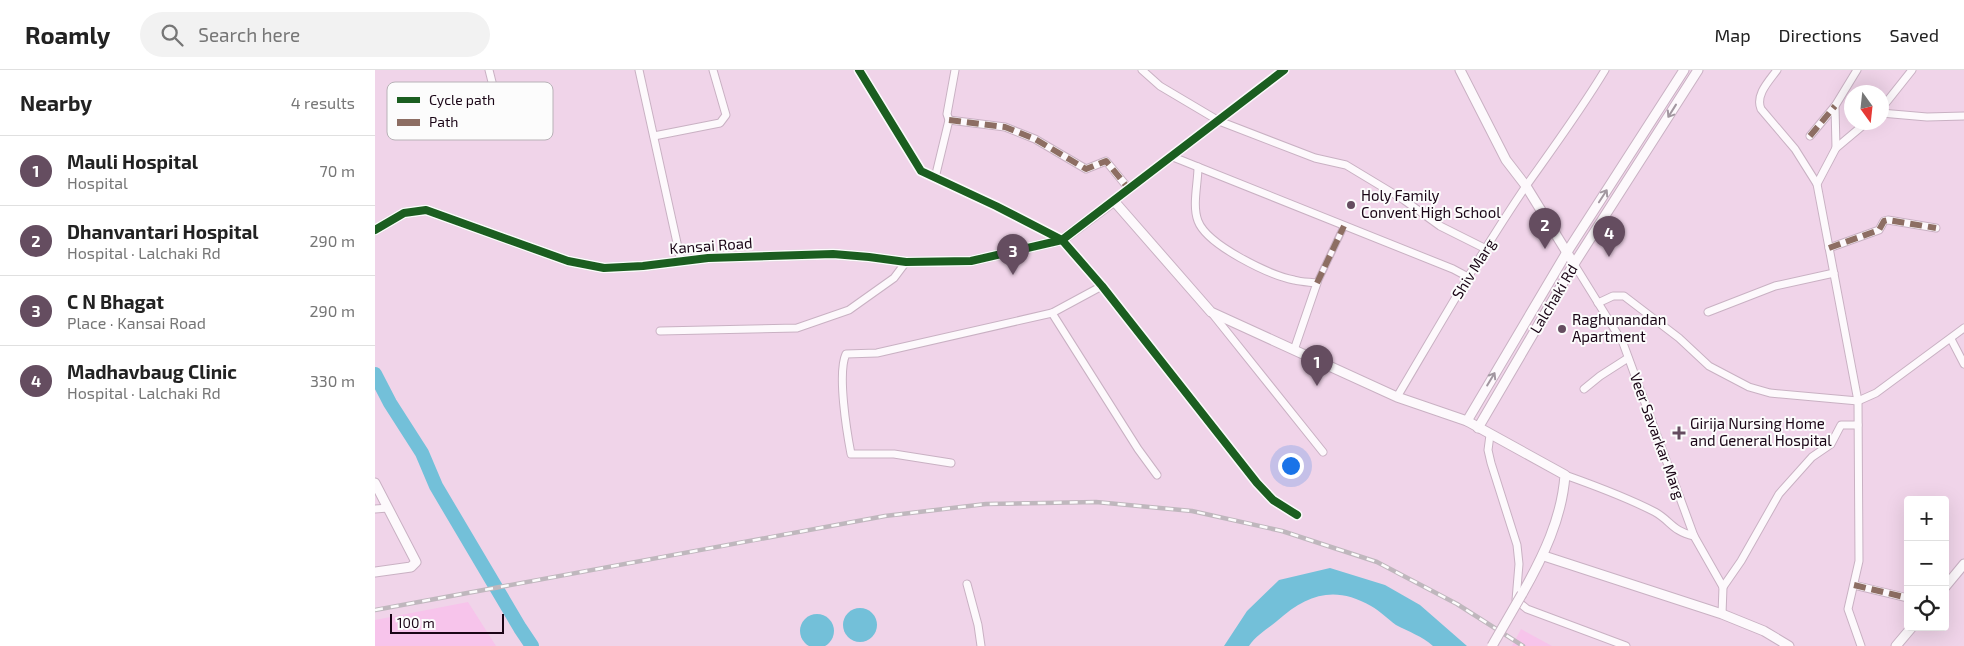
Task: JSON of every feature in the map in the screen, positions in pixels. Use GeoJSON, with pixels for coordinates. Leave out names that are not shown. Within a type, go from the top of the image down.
{"type":"FeatureCollection","features":[{"type":"Feature","properties":{"kind":"street"},"geometry":{"type":"LineString","coordinates":[[639,70],[681,261]]}},
{"type":"Feature","properties":{"kind":"street"},"geometry":{"type":"LineString","coordinates":[[654,136],[720,123],[726,115],[713,70]]}},
{"type":"Feature","properties":{"kind":"street"},"geometry":{"type":"LineString","coordinates":[[859,70],[921,171],[1062,240],[1102,286],[1257,483],[1273,500],[1297,515]]}},
{"type":"Feature","properties":{"kind":"street"},"geometry":{"type":"LineString","coordinates":[[935,178],[949,120],[947,114],[955,72],[963,70]]}},
{"type":"Feature","properties":{"kind":"street"},"geometry":{"type":"LineString","coordinates":[[1142,70],[1160,86],[1219,122],[1315,158],[1346,165],[1404,200],[1440,226],[1486,249]]}},
{"type":"Feature","properties":{"kind":"street"},"geometry":{"type":"LineString","coordinates":[[1062,240],[1219,122],[1283,70]]}},
{"type":"Feature","properties":{"kind":"street"},"geometry":{"type":"LineString","coordinates":[[1460,70],[1506,160],[1527,186],[1574,264]]}},
{"type":"Feature","properties":{"kind":"street","name":"Shiv Marg"},"geometry":{"type":"LineString","coordinates":[[1397,397],[1468,277],[1527,186],[1576,117],[1605,70]]}},
{"type":"Feature","properties":{"kind":"street","name":"Lalchaki Rd"},"geometry":{"type":"LineString","coordinates":[[1467,421],[1567,252],[1684,70]]}},
{"type":"Feature","properties":{"kind":"street","name":"Lalchaki Rd"},"geometry":{"type":"LineString","coordinates":[[1478,428],[1574,264],[1698,70]]}},
{"type":"Feature","properties":{"kind":"street"},"geometry":{"type":"LineString","coordinates":[[1777,70],[1760,96],[1758,103],[1795,149],[1817,184],[1858,401],[1859,562],[1848,610],[1861,646]]}},
{"type":"Feature","properties":{"kind":"street"},"geometry":{"type":"LineString","coordinates":[[1810,136],[1835,106],[1857,70]]}},
{"type":"Feature","properties":{"kind":"street"},"geometry":{"type":"LineString","coordinates":[[1889,100],[1912,70]]}},
{"type":"Feature","properties":{"kind":"street"},"geometry":{"type":"LineString","coordinates":[[1835,106],[1836,148]]}},
{"type":"Feature","properties":{"kind":"street"},"geometry":{"type":"LineString","coordinates":[[1889,112],[1927,117],[1964,116]]}},
{"type":"Feature","properties":{"kind":"street"},"geometry":{"type":"LineString","coordinates":[[949,120],[1005,127],[1035,139],[1086,169],[1106,161],[1129,189]]}},
{"type":"Feature","properties":{"kind":"street"},"geometry":{"type":"LineString","coordinates":[[1817,184],[1836,148],[1857,130]]}},
{"type":"Feature","properties":{"kind":"street"},"geometry":{"type":"LineString","coordinates":[[1173,157],[1453,269],[1468,277]]}},
{"type":"Feature","properties":{"kind":"street"},"geometry":{"type":"LineString","coordinates":[[1198,167],[1196,212],[1198,221],[1203,229],[1222,248],[1251,263],[1294,280],[1317,283]]}},
{"type":"Feature","properties":{"kind":"street"},"geometry":{"type":"LineString","coordinates":[[1114,201],[1211,312],[1323,452]]}},
{"type":"Feature","properties":{"kind":"street","name":"Kansai Road"},"geometry":{"type":"LineString","coordinates":[[375,230],[404,213],[426,210],[568,261],[604,268],[708,258],[833,254],[906,262],[971,261],[1062,240]]}},
{"type":"Feature","properties":{"kind":"street"},"geometry":{"type":"LineString","coordinates":[[1829,248],[1879,230],[1884,221],[1888,220],[1936,228]]}},
{"type":"Feature","properties":{"kind":"street"},"geometry":{"type":"LineString","coordinates":[[1293,350],[1317,283],[1344,226]]}},
{"type":"Feature","properties":{"kind":"street"},"geometry":{"type":"LineString","coordinates":[[660,331],[797,328],[849,310],[894,278],[906,262]]}},
{"type":"Feature","properties":{"kind":"street","name":"Veer Savarkar Marg"},"geometry":{"type":"LineString","coordinates":[[1574,264],[1623,343],[1693,536],[1723,587]]}},
{"type":"Feature","properties":{"kind":"street"},"geometry":{"type":"LineString","coordinates":[[1708,312],[1775,286],[1834,273]]}},
{"type":"Feature","properties":{"kind":"street"},"geometry":{"type":"LineString","coordinates":[[951,463],[894,454],[851,454],[847,434],[843,378],[843,359],[846,354],[877,353],[1052,313],[1102,286]]}},
{"type":"Feature","properties":{"kind":"street"},"geometry":{"type":"LineString","coordinates":[[1598,303],[1613,296],[1624,296],[1679,338],[1709,366],[1749,387],[1770,393],[1858,401],[1877,393],[1964,328]]}},
{"type":"Feature","properties":{"kind":"street"},"geometry":{"type":"LineString","coordinates":[[1211,312],[1397,397],[1467,421],[1565,475],[1623,496],[1658,514],[1675,530],[1693,536]]}},
{"type":"Feature","properties":{"kind":"street"},"geometry":{"type":"LineString","coordinates":[[1052,313],[1138,449],[1157,475]]}},
{"type":"Feature","properties":{"kind":"street"},"geometry":{"type":"LineString","coordinates":[[1951,339],[1964,364]]}},
{"type":"Feature","properties":{"kind":"street"},"geometry":{"type":"LineString","coordinates":[[1584,389],[1628,358]]}},
{"type":"Feature","properties":{"kind":"street"},"geometry":{"type":"LineString","coordinates":[[1722,614],[1723,587],[1741,561],[1779,494],[1812,457],[1831,444],[1841,425],[1858,425]]}},
{"type":"Feature","properties":{"kind":"street"},"geometry":{"type":"LineString","coordinates":[[1490,434],[1488,450],[1491,463],[1517,545],[1519,564],[1516,600],[1527,609],[1626,646]]}},
{"type":"Feature","properties":{"kind":"street"},"geometry":{"type":"LineString","coordinates":[[1492,646],[1544,556],[1564,492],[1565,475]]}},
{"type":"Feature","properties":{"kind":"street"},"geometry":{"type":"LineString","coordinates":[[375,483],[416,562],[411,567],[375,572]]}},
{"type":"Feature","properties":{"kind":"street"},"geometry":{"type":"LineString","coordinates":[[375,509],[388,508]]}},
{"type":"Feature","properties":{"kind":"street"},"geometry":{"type":"LineString","coordinates":[[1544,556],[1722,614],[1764,631],[1789,646]]}},
{"type":"Feature","properties":{"kind":"street"},"geometry":{"type":"LineString","coordinates":[[1946,586],[1964,564]]}},
{"type":"Feature","properties":{"kind":"street"},"geometry":{"type":"LineString","coordinates":[[967,584],[977,618],[981,646]]}},
{"type":"Feature","properties":{"kind":"street"},"geometry":{"type":"LineString","coordinates":[[1854,585],[1904,597]]}},
{"type":"Feature","properties":{"kind":"street"},"geometry":{"type":"LineString","coordinates":[[1896,646],[1909,631]]}},
{"type":"Feature","properties":{"kind":"shaded area"},"geometry":{"type":"Polygon","coordinates":[[[468,602],[496,646],[375,646],[375,620],[468,602]]]}},
{"type":"Feature","properties":{"kind":"shaded area"},"geometry":{"type":"Polygon","coordinates":[[[1521,629],[1552,646],[1512,646],[1521,629]]]}},
{"type":"Feature","properties":{"kind":"water"},"geometry":{"type":"Polygon","coordinates":[[[1330,568],[1385,585],[1420,605],[1467,646],[1433,646],[1396,625],[1371,606],[1358,600],[1333,594],[1310,599],[1299,604],[1259,635],[1249,646],[1224,646],[1247,611],[1279,580],[1330,568]]]}},
{"type":"Feature","properties":{"kind":"water"},"geometry":{"type":"Polygon","coordinates":[[[860,608],[867,609],[872,613],[876,618],[876,632],[872,637],[867,641],[860,642],[853,641],[848,637],[844,632],[843,625],[844,618],[848,613],[853,609],[860,608]]]}},
{"type":"Feature","properties":{"kind":"water"},"geometry":{"type":"Polygon","coordinates":[[[817,614],[829,619],[834,631],[829,643],[820,647],[814,647],[805,643],[800,631],[805,619],[817,614]]]}},
{"type":"Feature","properties":{"kind":"waterway"},"geometry":{"type":"LineString","coordinates":[[375,374],[390,403],[422,453],[436,486],[532,646]]}},
{"type":"Feature","properties":{"kind":"railway"},"geometry":{"type":"LineString","coordinates":[[375,610],[885,516],[986,504],[1096,502],[1192,511],[1282,531],[1377,562],[1457,604],[1523,646]]}},
{"type":"Feature","properties":{"kind":"marked path"},"geometry":{"type":"LineString","coordinates":[[1810,136],[1835,106]]}},
{"type":"Feature","properties":{"kind":"marked path"},"geometry":{"type":"LineString","coordinates":[[949,120],[1005,127],[1035,139],[1086,169],[1106,161],[1129,189]]}},
{"type":"Feature","properties":{"kind":"marked path"},"geometry":{"type":"LineString","coordinates":[[1829,248],[1879,230],[1884,221],[1888,220],[1936,228]]}},
{"type":"Feature","properties":{"kind":"marked path"},"geometry":{"type":"LineString","coordinates":[[1317,283],[1344,226]]}},
{"type":"Feature","properties":{"kind":"marked path"},"geometry":{"type":"LineString","coordinates":[[1854,585],[1904,597]]}},
{"type":"Feature","properties":{"kind":"cycle path"},"geometry":{"type":"LineString","coordinates":[[859,70],[921,171],[996,206],[1062,240],[1102,286],[1257,483],[1273,500],[1297,515]]}},
{"type":"Feature","properties":{"kind":"cycle path"},"geometry":{"type":"LineString","coordinates":[[375,230],[404,213],[426,210],[568,261],[604,268],[643,266],[708,258],[833,254],[906,262],[971,261],[1062,240],[1284,70]]}},
{"type":"Feature","properties":{"kind":"place","name":"Holy Family Convent High School"},"geometry":{"type":"Point","coordinates":[1351,205]}},
{"type":"Feature","properties":{"kind":"place","name":"Dhanvantari Hospital"},"geometry":{"type":"Point","coordinates":[1545,249]}},
{"type":"Feature","properties":{"kind":"place","name":"Madhavbaug Clinic"},"geometry":{"type":"Point","coordinates":[1609,257]}},
{"type":"Feature","properties":{"kind":"place","name":"C N Bhagat"},"geometry":{"type":"Point","coordinates":[1013,275]}},
{"type":"Feature","properties":{"kind":"place","name":"Raghunandan Apartment"},"geometry":{"type":"Point","coordinates":[1562,329]}},
{"type":"Feature","properties":{"kind":"place","name":"Mauli Hospital"},"geometry":{"type":"Point","coordinates":[1317,386]}},
{"type":"Feature","properties":{"kind":"place","name":"Girija Nursing Home and General Hospital"},"geometry":{"type":"Point","coordinates":[1679,433]}}]}
